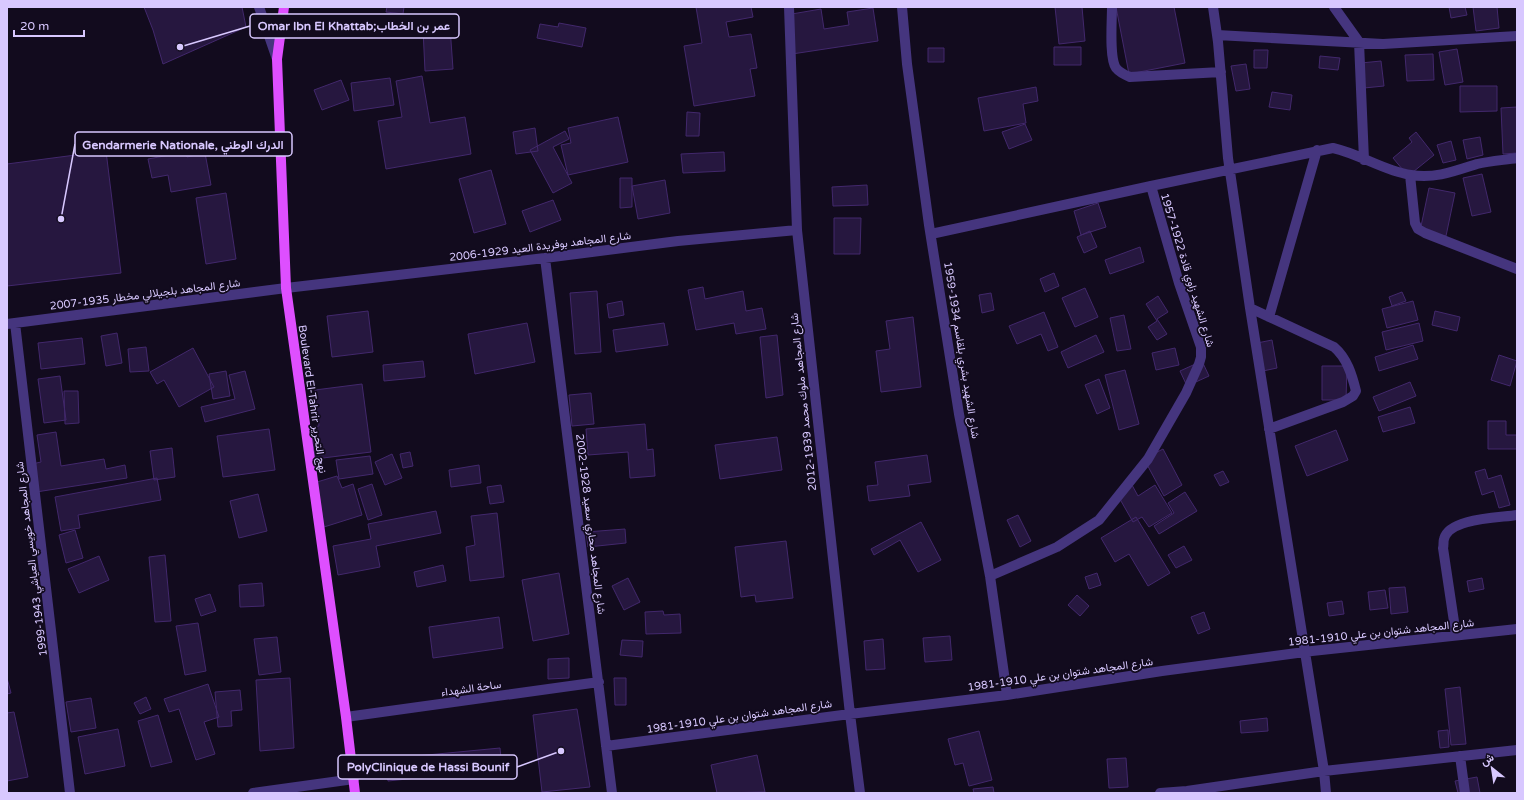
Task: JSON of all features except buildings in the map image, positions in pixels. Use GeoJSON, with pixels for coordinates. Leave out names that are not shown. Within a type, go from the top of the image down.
{"type":"FeatureCollection","features":[{"type":"Feature","properties":{"kind":"main road","name":"Boulevard El-Tahrir نهج التحرير"},"geometry":{"type":"LineString","coordinates":[[284,7],[278,59],[286,288],[346,717],[355,793]]}},
{"type":"Feature","properties":{"kind":"street"},"geometry":{"type":"LineString","coordinates":[[259,7],[278,59]]}},
{"type":"Feature","properties":{"kind":"street","name":"شارع المجاهد ملوك محمد 1939-2012"},"geometry":{"type":"LineString","coordinates":[[789,7],[797,230],[860,793]]}},
{"type":"Feature","properties":{"kind":"street","name":"شارع الشهيد بشري بلقاسم 1934-1959"},"geometry":{"type":"LineString","coordinates":[[902,7],[907,64],[931,234],[959,414],[990,576],[1007,695]]}},
{"type":"Feature","properties":{"kind":"street"},"geometry":{"type":"LineString","coordinates":[[1112,7],[1112,59],[1121,73],[1130,77],[1221,72]]}},
{"type":"Feature","properties":{"kind":"street"},"geometry":{"type":"LineString","coordinates":[[1213,7],[1221,72],[1230,170],[1250,308],[1324,771],[1326,793]]}},
{"type":"Feature","properties":{"kind":"street"},"geometry":{"type":"LineString","coordinates":[[1334,7],[1359,42],[1364,160]]}},
{"type":"Feature","properties":{"kind":"street"},"geometry":{"type":"LineString","coordinates":[[1217,35],[1383,44],[1517,36]]}},
{"type":"Feature","properties":{"kind":"street"},"geometry":{"type":"LineString","coordinates":[[931,234],[1317,150],[1333,148],[1410,175],[1431,177],[1451,173],[1478,164],[1517,158]]}},
{"type":"Feature","properties":{"kind":"street"},"geometry":{"type":"LineString","coordinates":[[1269,317],[1317,150]]}},
{"type":"Feature","properties":{"kind":"street"},"geometry":{"type":"LineString","coordinates":[[1410,175],[1415,223],[1418,229],[1432,236],[1517,269]]}},
{"type":"Feature","properties":{"kind":"street","name":"شارع الشهيد زاوي قادة 1922-1957"},"geometry":{"type":"LineString","coordinates":[[990,576],[1057,547],[1099,520],[1148,459],[1186,393],[1199,364],[1201,357],[1200,347],[1179,283],[1151,186]]}},
{"type":"Feature","properties":{"kind":"street","name":"شارع المجاهد بوفريدة العيد 1929-2006"},"geometry":{"type":"LineString","coordinates":[[286,288],[678,241],[797,230]]}},
{"type":"Feature","properties":{"kind":"street","name":"شارع المجاهد محاري سعيد 1928-2002"},"geometry":{"type":"LineString","coordinates":[[545,258],[612,793]]}},
{"type":"Feature","properties":{"kind":"street","name":"شارع المجاهد بلجيلالي مخطار 1935-2007"},"geometry":{"type":"LineString","coordinates":[[11,323],[286,288]]}},
{"type":"Feature","properties":{"kind":"street"},"geometry":{"type":"LineString","coordinates":[[1250,308],[1334,347],[1341,353],[1350,371],[1356,391],[1353,396],[1343,402],[1269,429]]}},
{"type":"Feature","properties":{"kind":"street","name":"شارع المجاهد خويسي العياشي 1943-1999"},"geometry":{"type":"LineString","coordinates":[[11,323],[70,793]]}},
{"type":"Feature","properties":{"kind":"street"},"geometry":{"type":"LineString","coordinates":[[1456,635],[1444,548],[1444,538],[1452,528],[1466,521],[1517,515]]}},
{"type":"Feature","properties":{"kind":"street","name":"شارع المجاهد شتوان بن علي 1910-1981"},"geometry":{"type":"LineString","coordinates":[[606,746],[1007,695],[1162,671],[1305,652],[1517,629]]}},
{"type":"Feature","properties":{"kind":"street","name":"ساحة الشهداء"},"geometry":{"type":"LineString","coordinates":[[346,717],[599,682]]}},
{"type":"Feature","properties":{"kind":"street"},"geometry":{"type":"LineString","coordinates":[[1160,793],[1187,792],[1324,771],[1517,750]]}},
{"type":"Feature","properties":{"kind":"street"},"geometry":{"type":"LineString","coordinates":[[1460,756],[1465,793]]}},
{"type":"Feature","properties":{"kind":"street"},"geometry":{"type":"LineString","coordinates":[[253,793],[354,779]]}},
{"type":"Feature","properties":{"kind":"place","name":"Omar Ibn El Khattab;عمر بن الخطاب"},"geometry":{"type":"Point","coordinates":[180,47]}},
{"type":"Feature","properties":{"kind":"place","name":"Gendarmerie Nationale, الدرك الوطني"},"geometry":{"type":"Point","coordinates":[61,219]}},
{"type":"Feature","properties":{"kind":"place","name":"PolyClinique de Hassi Bounif"},"geometry":{"type":"Point","coordinates":[561,751]}}]}
